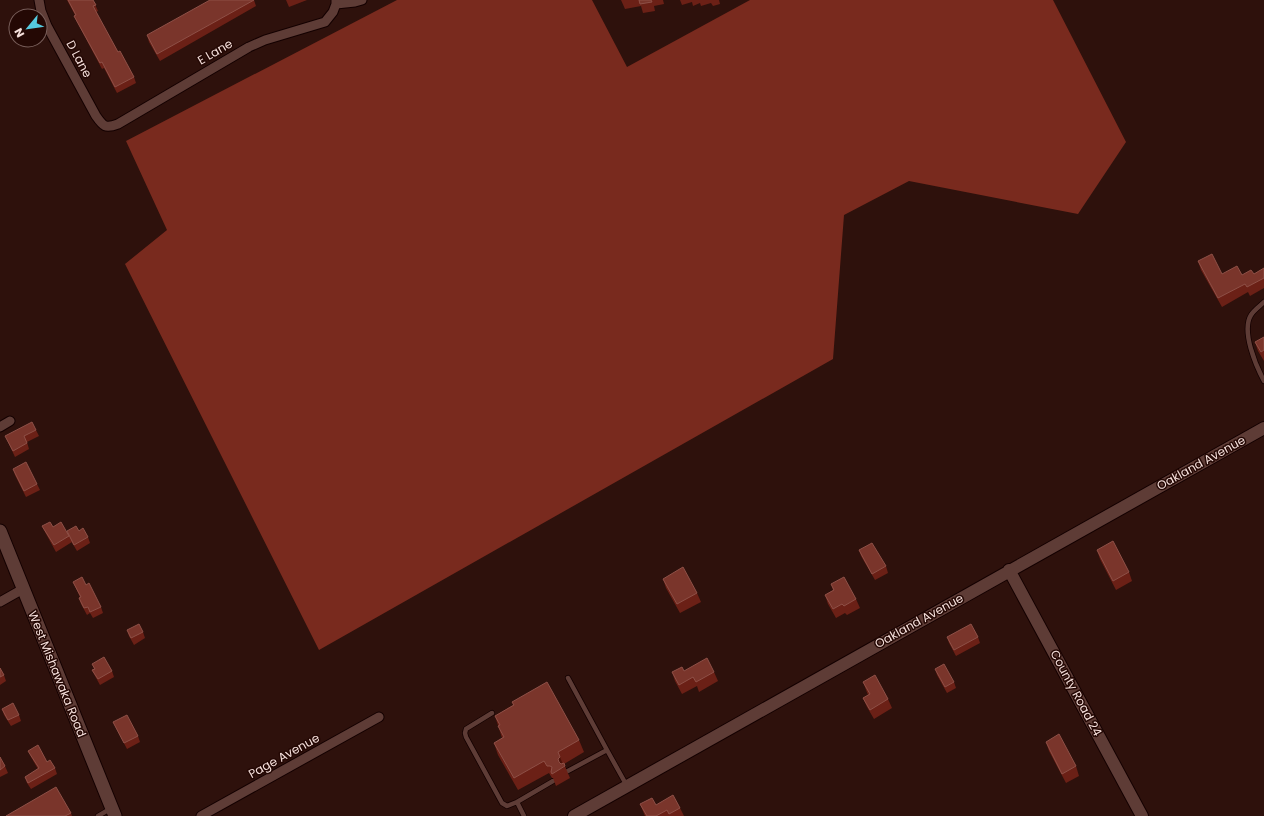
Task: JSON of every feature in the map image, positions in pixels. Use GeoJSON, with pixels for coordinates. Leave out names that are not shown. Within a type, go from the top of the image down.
{"type":"FeatureCollection","features":[{"type":"Feature","properties":{"kind":"main road","name":"West Mishawaka Road"},"geometry":{"type":"LineString","coordinates":[[0,531],[113,812]]}},
{"type":"Feature","properties":{"kind":"street","name":"D Lane"},"geometry":{"type":"LineString","coordinates":[[39,0],[41,11],[47,26],[96,116],[105,126]]}},
{"type":"Feature","properties":{"kind":"street"},"geometry":{"type":"LineString","coordinates":[[336,2],[356,2],[362,0]]}},
{"type":"Feature","properties":{"kind":"street","name":"E Lane"},"geometry":{"type":"LineString","coordinates":[[105,126],[118,124],[249,46],[325,22],[333,12],[336,2]]}},
{"type":"Feature","properties":{"kind":"street"},"geometry":{"type":"LineString","coordinates":[[0,427],[10,421]]}},
{"type":"Feature","properties":{"kind":"street","name":"Oakland Avenue"},"geometry":{"type":"LineString","coordinates":[[574,816],[1009,570],[1264,428]]}},
{"type":"Feature","properties":{"kind":"street","name":"County Road 24"},"geometry":{"type":"LineString","coordinates":[[1009,570],[1142,816]]}},
{"type":"Feature","properties":{"kind":"street"},"geometry":{"type":"LineString","coordinates":[[0,602],[23,589]]}},
{"type":"Feature","properties":{"kind":"street","name":"Page Avenue"},"geometry":{"type":"LineString","coordinates":[[201,816],[379,717]]}},
{"type":"Feature","properties":{"kind":"lane"},"geometry":{"type":"LineString","coordinates":[[1264,302],[1250,316],[1248,328],[1250,349],[1264,381]]}},
{"type":"Feature","properties":{"kind":"lane"},"geometry":{"type":"LineString","coordinates":[[568,678],[627,786]]}},
{"type":"Feature","properties":{"kind":"lane"},"geometry":{"type":"LineString","coordinates":[[492,713],[466,729],[465,733],[502,804],[507,806],[517,802],[553,780]]}},
{"type":"Feature","properties":{"kind":"lane"},"geometry":{"type":"LineString","coordinates":[[566,772],[607,750]]}},
{"type":"Feature","properties":{"kind":"lane"},"geometry":{"type":"LineString","coordinates":[[517,802],[524,816]]}},
{"type":"Feature","properties":{"kind":"lane"},"geometry":{"type":"LineString","coordinates":[[98,816],[113,812]]}},
{"type":"Feature","properties":{"kind":"shaded area"},"geometry":{"type":"Polygon","coordinates":[[[397,0],[592,0],[627,67],[750,0],[1053,0],[1126,142],[1078,214],[909,181],[844,215],[833,359],[319,650],[125,264],[167,230],[126,141],[397,0]]]}},
{"type":"Feature","properties":{"kind":"building"},"geometry":{"type":"Polygon","coordinates":[[[68,0],[93,0],[96,5],[93,6],[118,52],[120,51],[134,77],[115,87],[102,62],[100,63],[74,16],[76,15],[68,0]]]}},
{"type":"Feature","properties":{"kind":"building"},"geometry":{"type":"Polygon","coordinates":[[[210,0],[254,0],[157,54],[147,35],[210,0]]]}},
{"type":"Feature","properties":{"kind":"building"},"geometry":{"type":"Polygon","coordinates":[[[639,0],[651,0],[652,2],[640,4],[639,0]]]}},
{"type":"Feature","properties":{"kind":"building"},"geometry":{"type":"Polygon","coordinates":[[[1212,254],[1222,274],[1237,266],[1242,275],[1251,270],[1254,274],[1264,268],[1264,278],[1247,287],[1245,284],[1218,298],[1198,261],[1212,254]]]}},
{"type":"Feature","properties":{"kind":"building"},"geometry":{"type":"Polygon","coordinates":[[[1264,337],[1264,350],[1261,352],[1255,342],[1264,337]]]}},
{"type":"Feature","properties":{"kind":"building"},"geometry":{"type":"Polygon","coordinates":[[[32,422],[36,430],[24,436],[27,443],[13,451],[5,436],[32,422]]]}},
{"type":"Feature","properties":{"kind":"building"},"geometry":{"type":"Polygon","coordinates":[[[26,462],[37,484],[24,491],[13,469],[26,462]]]}},
{"type":"Feature","properties":{"kind":"building"},"geometry":{"type":"Polygon","coordinates":[[[50,522],[53,527],[61,522],[69,536],[54,545],[42,526],[50,522]]]}},
{"type":"Feature","properties":{"kind":"building"},"geometry":{"type":"Polygon","coordinates":[[[76,526],[79,531],[83,528],[88,537],[74,545],[67,531],[76,526]]]}},
{"type":"Feature","properties":{"kind":"building"},"geometry":{"type":"Polygon","coordinates":[[[1113,541],[1129,572],[1113,581],[1097,550],[1113,541]]]}},
{"type":"Feature","properties":{"kind":"building"},"geometry":{"type":"Polygon","coordinates":[[[872,543],[886,566],[872,574],[859,550],[872,543]]]}},
{"type":"Feature","properties":{"kind":"building"},"geometry":{"type":"Polygon","coordinates":[[[683,567],[697,593],[677,604],[663,579],[683,567]]]}},
{"type":"Feature","properties":{"kind":"building"},"geometry":{"type":"Polygon","coordinates":[[[82,577],[86,585],[89,583],[101,607],[90,612],[88,607],[84,608],[79,598],[81,597],[73,582],[82,577]]]}},
{"type":"Feature","properties":{"kind":"building"},"geometry":{"type":"Polygon","coordinates":[[[844,577],[856,599],[844,606],[842,604],[833,609],[825,595],[834,590],[831,584],[844,577]]]}},
{"type":"Feature","properties":{"kind":"building"},"geometry":{"type":"Polygon","coordinates":[[[139,624],[143,632],[131,638],[127,630],[139,624]]]}},
{"type":"Feature","properties":{"kind":"building"},"geometry":{"type":"Polygon","coordinates":[[[971,624],[978,637],[954,650],[947,637],[971,624]]]}},
{"type":"Feature","properties":{"kind":"building"},"geometry":{"type":"Polygon","coordinates":[[[104,657],[112,671],[98,679],[92,670],[95,669],[92,664],[104,657]]]}},
{"type":"Feature","properties":{"kind":"building"},"geometry":{"type":"Polygon","coordinates":[[[707,658],[714,672],[696,682],[693,677],[679,685],[672,672],[682,667],[684,671],[707,658]]]}},
{"type":"Feature","properties":{"kind":"building"},"geometry":{"type":"Polygon","coordinates":[[[944,664],[954,682],[945,687],[935,669],[944,664]]]}},
{"type":"Feature","properties":{"kind":"building"},"geometry":{"type":"Polygon","coordinates":[[[0,668],[4,675],[0,677],[0,668]]]}},
{"type":"Feature","properties":{"kind":"building"},"geometry":{"type":"Polygon","coordinates":[[[875,675],[888,699],[870,710],[863,698],[870,694],[863,682],[875,675]]]}},
{"type":"Feature","properties":{"kind":"building"},"geometry":{"type":"Polygon","coordinates":[[[547,682],[579,740],[558,752],[560,757],[558,759],[559,762],[561,764],[564,763],[565,766],[552,774],[552,767],[547,766],[544,761],[514,778],[494,743],[504,737],[495,716],[514,705],[512,702],[547,682]]]}},
{"type":"Feature","properties":{"kind":"building"},"geometry":{"type":"Polygon","coordinates":[[[13,703],[19,715],[8,720],[2,709],[13,703]]]}},
{"type":"Feature","properties":{"kind":"building"},"geometry":{"type":"Polygon","coordinates":[[[127,715],[138,736],[124,743],[113,722],[127,715]]]}},
{"type":"Feature","properties":{"kind":"building"},"geometry":{"type":"Polygon","coordinates":[[[1059,734],[1076,766],[1062,774],[1046,742],[1059,734]]]}},
{"type":"Feature","properties":{"kind":"building"},"geometry":{"type":"Polygon","coordinates":[[[38,745],[47,762],[50,760],[55,768],[28,783],[25,777],[39,768],[28,751],[38,745]]]}},
{"type":"Feature","properties":{"kind":"building"},"geometry":{"type":"Polygon","coordinates":[[[0,757],[5,766],[0,770],[0,757]]]}},
{"type":"Feature","properties":{"kind":"building"},"geometry":{"type":"Polygon","coordinates":[[[56,787],[71,813],[65,816],[6,816],[56,787]]]}},
{"type":"Feature","properties":{"kind":"building"},"geometry":{"type":"Polygon","coordinates":[[[673,795],[680,808],[669,814],[667,810],[656,816],[647,816],[640,804],[652,798],[656,805],[673,795]]]}}]}
